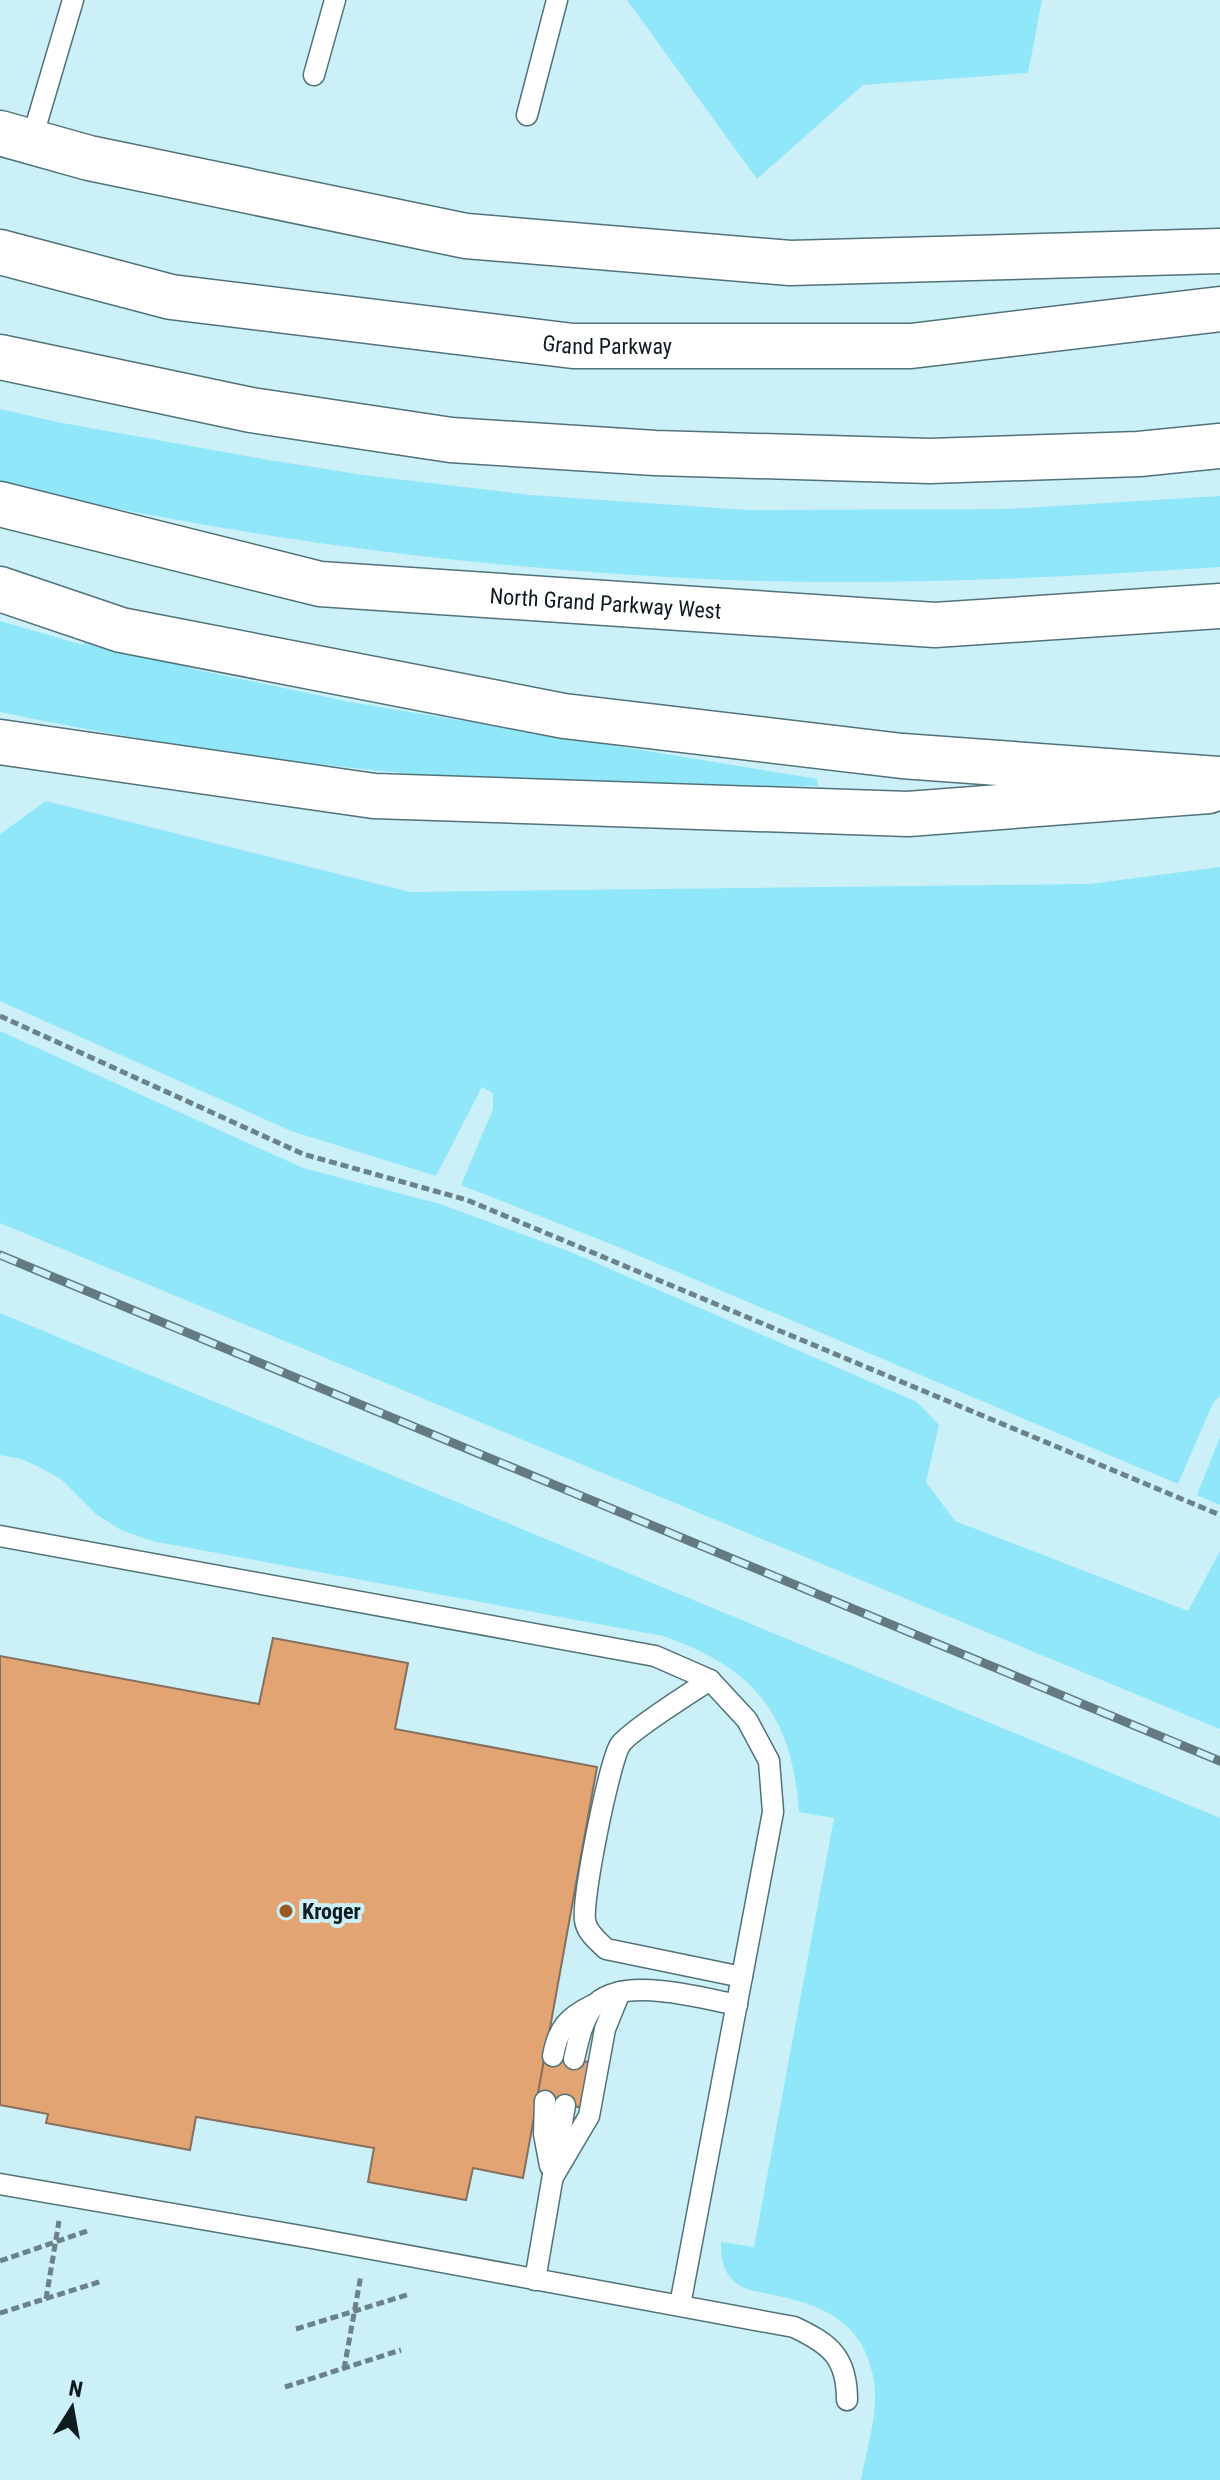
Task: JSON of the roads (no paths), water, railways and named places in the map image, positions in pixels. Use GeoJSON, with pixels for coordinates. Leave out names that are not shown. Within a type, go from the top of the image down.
{"type":"FeatureCollection","features":[{"type":"Feature","properties":{"kind":"main road"},"geometry":{"type":"LineString","coordinates":[[16,138],[89,158],[466,236],[790,263],[1220,251]]}},
{"type":"Feature","properties":{"kind":"main road","name":"Grand Parkway"},"geometry":{"type":"LineString","coordinates":[[0,252],[171,297],[573,346],[911,346],[1220,309]]}},
{"type":"Feature","properties":{"kind":"main road"},"geometry":{"type":"LineString","coordinates":[[0,357],[251,410],[451,440],[655,453],[930,461],[1139,454],[1220,446]]}},
{"type":"Feature","properties":{"kind":"main road","name":"North Grand Parkway West"},"geometry":{"type":"LineString","coordinates":[[0,504],[320,584],[935,625],[1220,606]]}},
{"type":"Feature","properties":{"kind":"main road"},"geometry":{"type":"LineString","coordinates":[[0,589],[121,630],[564,716],[902,756],[1220,779]]}},
{"type":"Feature","properties":{"kind":"main road"},"geometry":{"type":"LineString","coordinates":[[0,742],[374,796],[908,814],[1220,790]]}},
{"type":"Feature","properties":{"kind":"lane"},"geometry":{"type":"LineString","coordinates":[[16,138],[73,0]]}},
{"type":"Feature","properties":{"kind":"lane"},"geometry":{"type":"LineString","coordinates":[[314,75],[335,0]]}},
{"type":"Feature","properties":{"kind":"lane"},"geometry":{"type":"LineString","coordinates":[[527,115],[557,0]]}},
{"type":"Feature","properties":{"kind":"lane"},"geometry":{"type":"LineString","coordinates":[[0,1536],[655,1656],[710,1680],[747,1720],[769,1761],[773,1812],[680,2305]]}},
{"type":"Feature","properties":{"kind":"lane"},"geometry":{"type":"LineString","coordinates":[[710,1680],[621,1742],[612,1763],[586,1899],[585,1922],[592,1936],[606,1949],[742,1977]]}},
{"type":"Feature","properties":{"kind":"lane"},"geometry":{"type":"LineString","coordinates":[[563,2057],[594,2004],[620,1992],[649,1990],[737,2005]]}},
{"type":"Feature","properties":{"kind":"lane"},"geometry":{"type":"LineString","coordinates":[[553,2177],[589,2116],[605,2029],[620,1992]]}},
{"type":"Feature","properties":{"kind":"lane"},"geometry":{"type":"LineString","coordinates":[[535,2280],[553,2177],[555,2103]]}},
{"type":"Feature","properties":{"kind":"lane"},"geometry":{"type":"LineString","coordinates":[[0,2184],[794,2327],[822,2340],[843,2367],[847,2400]]}},
{"type":"Feature","properties":{"kind":"railway"},"geometry":{"type":"LineString","coordinates":[[0,1255],[1220,1761]]}},
{"type":"Feature","properties":{"kind":"place","name":"Kroger"},"geometry":{"type":"Point","coordinates":[286,1911]}}]}
